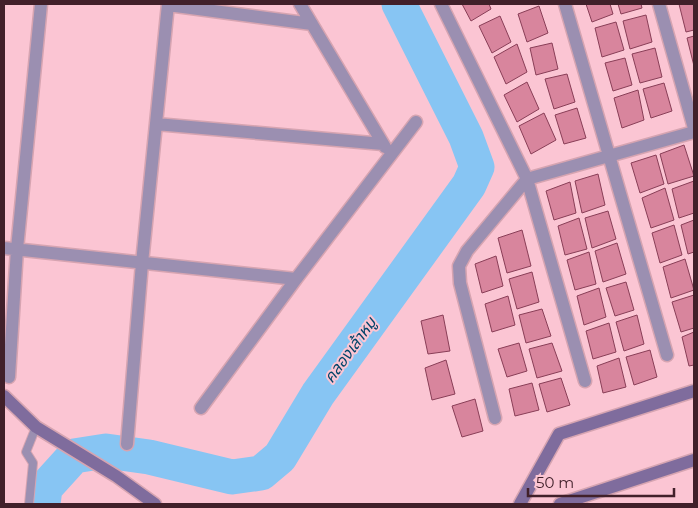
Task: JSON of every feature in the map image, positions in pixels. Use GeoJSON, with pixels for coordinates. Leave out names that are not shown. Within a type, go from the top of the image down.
{"type":"FeatureCollection","features":[{"type":"Feature","properties":{"kind":"street"},"geometry":{"type":"LineString","coordinates":[[9,377],[10,249],[41,4]]}},
{"type":"Feature","properties":{"kind":"street"},"geometry":{"type":"LineString","coordinates":[[300,4],[383,144],[392,155]]}},
{"type":"Feature","properties":{"kind":"street"},"geometry":{"type":"LineString","coordinates":[[441,4],[527,180],[585,381]]}},
{"type":"Feature","properties":{"kind":"street"},"geometry":{"type":"LineString","coordinates":[[565,4],[667,355]]}},
{"type":"Feature","properties":{"kind":"street"},"geometry":{"type":"LineString","coordinates":[[659,4],[694,128]]}},
{"type":"Feature","properties":{"kind":"street"},"geometry":{"type":"LineString","coordinates":[[127,444],[142,263],[168,5],[312,24]]}},
{"type":"Feature","properties":{"kind":"street"},"geometry":{"type":"LineString","coordinates":[[201,408],[296,279],[416,122]]}},
{"type":"Feature","properties":{"kind":"street"},"geometry":{"type":"LineString","coordinates":[[156,124],[383,144]]}},
{"type":"Feature","properties":{"kind":"street"},"geometry":{"type":"LineString","coordinates":[[495,418],[460,283],[459,266],[468,251],[527,180],[694,132]]}},
{"type":"Feature","properties":{"kind":"street"},"geometry":{"type":"LineString","coordinates":[[10,249],[296,279]]}},
{"type":"Feature","properties":{"kind":"street"},"geometry":{"type":"LineString","coordinates":[[520,504],[559,434],[694,391]]}},
{"type":"Feature","properties":{"kind":"street"},"geometry":{"type":"LineString","coordinates":[[4,396],[36,427],[116,476],[155,504]]}},
{"type":"Feature","properties":{"kind":"street"},"geometry":{"type":"LineString","coordinates":[[560,504],[694,460]]}},
{"type":"Feature","properties":{"kind":"lane"},"geometry":{"type":"LineString","coordinates":[[29,504],[33,463],[26,452],[36,427]]}},
{"type":"Feature","properties":{"kind":"building"},"geometry":{"type":"Polygon","coordinates":[[[462,4],[489,4],[491,9],[471,21],[462,4]]]}},
{"type":"Feature","properties":{"kind":"building"},"geometry":{"type":"Polygon","coordinates":[[[586,4],[610,4],[613,14],[592,22],[586,4]]]}},
{"type":"Feature","properties":{"kind":"building"},"geometry":{"type":"Polygon","coordinates":[[[618,4],[641,4],[642,8],[621,14],[618,4]]]}},
{"type":"Feature","properties":{"kind":"building"},"geometry":{"type":"Polygon","coordinates":[[[679,4],[694,4],[694,30],[686,32],[679,4]]]}},
{"type":"Feature","properties":{"kind":"building"},"geometry":{"type":"Polygon","coordinates":[[[539,6],[548,33],[527,42],[518,14],[539,6]]]}},
{"type":"Feature","properties":{"kind":"building"},"geometry":{"type":"Polygon","coordinates":[[[646,15],[652,42],[630,49],[623,21],[646,15]]]}},
{"type":"Feature","properties":{"kind":"building"},"geometry":{"type":"Polygon","coordinates":[[[500,16],[511,42],[492,53],[479,26],[500,16]]]}},
{"type":"Feature","properties":{"kind":"building"},"geometry":{"type":"Polygon","coordinates":[[[616,22],[624,50],[602,57],[595,28],[616,22]]]}},
{"type":"Feature","properties":{"kind":"building"},"geometry":{"type":"Polygon","coordinates":[[[694,36],[694,66],[687,38],[694,36]]]}},
{"type":"Feature","properties":{"kind":"building"},"geometry":{"type":"Polygon","coordinates":[[[552,43],[558,69],[536,75],[530,48],[552,43]]]}},
{"type":"Feature","properties":{"kind":"building"},"geometry":{"type":"Polygon","coordinates":[[[517,44],[527,72],[506,84],[494,57],[517,44]]]}},
{"type":"Feature","properties":{"kind":"building"},"geometry":{"type":"Polygon","coordinates":[[[655,48],[662,77],[640,83],[632,54],[655,48]]]}},
{"type":"Feature","properties":{"kind":"building"},"geometry":{"type":"Polygon","coordinates":[[[625,58],[632,85],[613,91],[605,63],[625,58]]]}},
{"type":"Feature","properties":{"kind":"building"},"geometry":{"type":"Polygon","coordinates":[[[567,74],[575,102],[554,109],[545,79],[567,74]]]}},
{"type":"Feature","properties":{"kind":"building"},"geometry":{"type":"Polygon","coordinates":[[[527,82],[539,109],[517,122],[504,95],[527,82]]]}},
{"type":"Feature","properties":{"kind":"building"},"geometry":{"type":"Polygon","coordinates":[[[664,83],[672,111],[651,118],[643,89],[664,83]]]}},
{"type":"Feature","properties":{"kind":"building"},"geometry":{"type":"Polygon","coordinates":[[[638,90],[644,120],[622,128],[614,98],[638,90]]]}},
{"type":"Feature","properties":{"kind":"building"},"geometry":{"type":"Polygon","coordinates":[[[577,108],[586,138],[564,144],[555,115],[577,108]]]}},
{"type":"Feature","properties":{"kind":"building"},"geometry":{"type":"Polygon","coordinates":[[[544,113],[556,140],[531,154],[519,126],[544,113]]]}},
{"type":"Feature","properties":{"kind":"building"},"geometry":{"type":"Polygon","coordinates":[[[684,145],[694,176],[668,184],[660,154],[684,145]]]}},
{"type":"Feature","properties":{"kind":"building"},"geometry":{"type":"Polygon","coordinates":[[[656,155],[664,184],[640,193],[631,163],[656,155]]]}},
{"type":"Feature","properties":{"kind":"building"},"geometry":{"type":"Polygon","coordinates":[[[598,174],[605,205],[582,213],[575,181],[598,174]]]}},
{"type":"Feature","properties":{"kind":"building"},"geometry":{"type":"Polygon","coordinates":[[[694,181],[694,213],[679,218],[672,189],[694,181]]]}},
{"type":"Feature","properties":{"kind":"building"},"geometry":{"type":"Polygon","coordinates":[[[570,182],[576,213],[554,220],[546,191],[570,182]]]}},
{"type":"Feature","properties":{"kind":"building"},"geometry":{"type":"Polygon","coordinates":[[[665,188],[674,220],[651,228],[642,198],[665,188]]]}},
{"type":"Feature","properties":{"kind":"building"},"geometry":{"type":"Polygon","coordinates":[[[608,211],[616,239],[592,248],[585,218],[608,211]]]}},
{"type":"Feature","properties":{"kind":"building"},"geometry":{"type":"Polygon","coordinates":[[[579,218],[587,249],[565,255],[558,226],[579,218]]]}},
{"type":"Feature","properties":{"kind":"building"},"geometry":{"type":"Polygon","coordinates":[[[694,220],[694,252],[688,254],[681,225],[694,220]]]}},
{"type":"Feature","properties":{"kind":"building"},"geometry":{"type":"Polygon","coordinates":[[[674,225],[682,255],[660,263],[652,233],[674,225]]]}},
{"type":"Feature","properties":{"kind":"building"},"geometry":{"type":"Polygon","coordinates":[[[522,230],[531,266],[507,273],[498,238],[522,230]]]}},
{"type":"Feature","properties":{"kind":"building"},"geometry":{"type":"Polygon","coordinates":[[[617,243],[626,274],[603,282],[595,251],[617,243]]]}},
{"type":"Feature","properties":{"kind":"building"},"geometry":{"type":"Polygon","coordinates":[[[589,252],[596,284],[575,290],[567,260],[589,252]]]}},
{"type":"Feature","properties":{"kind":"building"},"geometry":{"type":"Polygon","coordinates":[[[496,256],[503,286],[482,293],[475,264],[496,256]]]}},
{"type":"Feature","properties":{"kind":"building"},"geometry":{"type":"Polygon","coordinates":[[[685,259],[694,290],[671,298],[663,267],[685,259]]]}},
{"type":"Feature","properties":{"kind":"building"},"geometry":{"type":"Polygon","coordinates":[[[532,272],[539,302],[517,309],[509,279],[532,272]]]}},
{"type":"Feature","properties":{"kind":"building"},"geometry":{"type":"Polygon","coordinates":[[[626,282],[634,310],[615,316],[606,288],[626,282]]]}},
{"type":"Feature","properties":{"kind":"building"},"geometry":{"type":"Polygon","coordinates":[[[599,288],[606,317],[584,325],[577,296],[599,288]]]}},
{"type":"Feature","properties":{"kind":"building"},"geometry":{"type":"Polygon","coordinates":[[[694,295],[694,328],[681,332],[672,302],[694,295]]]}},
{"type":"Feature","properties":{"kind":"building"},"geometry":{"type":"Polygon","coordinates":[[[508,296],[515,325],[492,332],[485,304],[508,296]]]}},
{"type":"Feature","properties":{"kind":"building"},"geometry":{"type":"Polygon","coordinates":[[[542,309],[551,336],[526,343],[519,315],[542,309]]]}},
{"type":"Feature","properties":{"kind":"building"},"geometry":{"type":"Polygon","coordinates":[[[443,315],[450,351],[428,354],[421,321],[443,315]]]}},
{"type":"Feature","properties":{"kind":"building"},"geometry":{"type":"Polygon","coordinates":[[[637,315],[644,344],[624,351],[616,322],[637,315]]]}},
{"type":"Feature","properties":{"kind":"building"},"geometry":{"type":"Polygon","coordinates":[[[609,323],[616,352],[593,359],[586,331],[609,323]]]}},
{"type":"Feature","properties":{"kind":"building"},"geometry":{"type":"Polygon","coordinates":[[[694,332],[694,365],[689,366],[682,337],[694,332]]]}},
{"type":"Feature","properties":{"kind":"building"},"geometry":{"type":"Polygon","coordinates":[[[519,343],[527,371],[507,377],[498,349],[519,343]]]}},
{"type":"Feature","properties":{"kind":"building"},"geometry":{"type":"Polygon","coordinates":[[[552,343],[562,371],[537,378],[529,349],[552,343]]]}},
{"type":"Feature","properties":{"kind":"building"},"geometry":{"type":"Polygon","coordinates":[[[650,350],[657,377],[634,385],[626,357],[650,350]]]}},
{"type":"Feature","properties":{"kind":"building"},"geometry":{"type":"Polygon","coordinates":[[[619,358],[626,387],[603,393],[597,366],[619,358]]]}},
{"type":"Feature","properties":{"kind":"building"},"geometry":{"type":"Polygon","coordinates":[[[446,360],[455,394],[432,400],[425,368],[446,360]]]}},
{"type":"Feature","properties":{"kind":"building"},"geometry":{"type":"Polygon","coordinates":[[[561,378],[570,405],[547,412],[539,384],[561,378]]]}},
{"type":"Feature","properties":{"kind":"building"},"geometry":{"type":"Polygon","coordinates":[[[532,383],[539,410],[515,416],[509,389],[532,383]]]}},
{"type":"Feature","properties":{"kind":"building"},"geometry":{"type":"Polygon","coordinates":[[[475,399],[483,431],[462,437],[452,406],[475,399]]]}},
{"type":"Feature","properties":{"kind":"waterway","name":"คลองเล้าหมู"},"geometry":{"type":"LineString","coordinates":[[43,504],[45,488],[74,456],[106,451],[149,457],[232,477],[261,473],[280,457],[318,394],[469,185],[477,167],[466,137],[399,4]]}}]}
